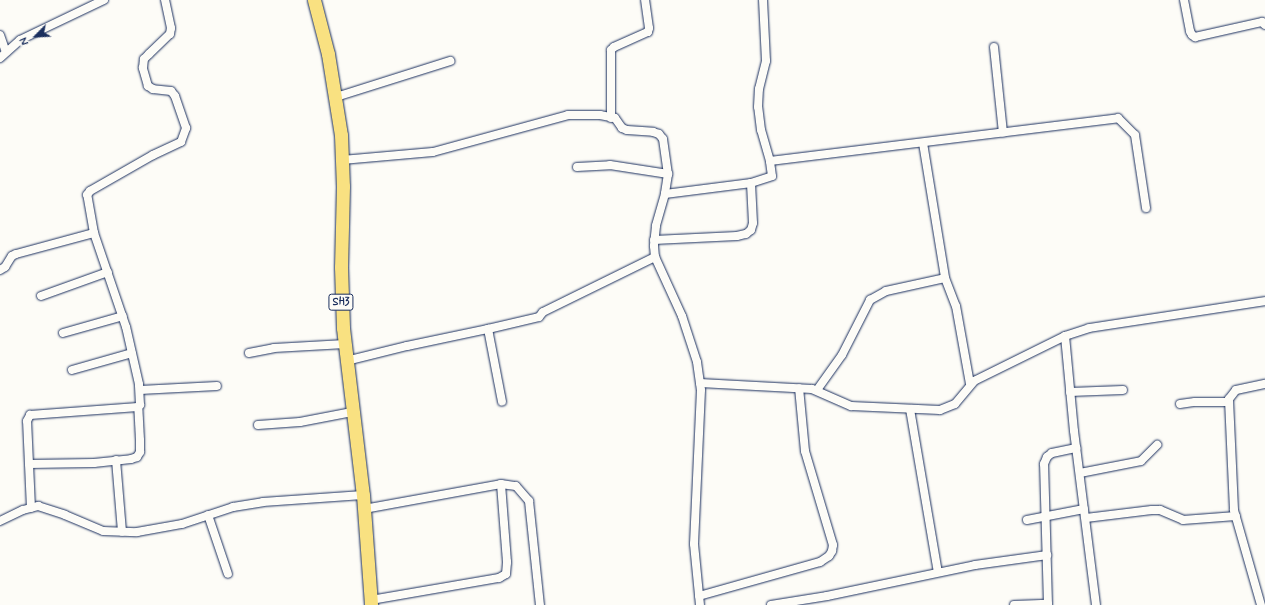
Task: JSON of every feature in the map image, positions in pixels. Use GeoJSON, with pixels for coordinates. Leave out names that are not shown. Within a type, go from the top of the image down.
{"type":"FeatureCollection","features":[{"type":"Feature","properties":{"kind":"main road","name":"SH3"},"geometry":{"type":"LineString","coordinates":[[314,0],[328,54],[336,97],[342,160],[341,294],[346,361],[363,495],[371,603]]}},
{"type":"Feature","properties":{"kind":"street"},"geometry":{"type":"LineString","coordinates":[[0,58],[20,40],[104,0]]}},
{"type":"Feature","properties":{"kind":"street"},"geometry":{"type":"LineString","coordinates":[[29,464],[131,459],[137,457],[140,452],[138,407],[141,402],[140,390],[123,316],[94,233],[87,202],[87,195],[90,191],[153,155],[181,142],[186,128],[175,96],[171,91],[153,89],[148,86],[143,68],[144,59],[170,34],[171,28],[165,0]]}},
{"type":"Feature","properties":{"kind":"street"},"geometry":{"type":"LineString","coordinates":[[611,118],[611,50],[614,47],[648,32],[649,28],[645,0]]}},
{"type":"Feature","properties":{"kind":"street"},"geometry":{"type":"LineString","coordinates":[[665,194],[752,183],[772,176],[770,161],[761,130],[758,107],[759,89],[766,62],[763,0]]}},
{"type":"Feature","properties":{"kind":"street"},"geometry":{"type":"LineString","coordinates":[[1184,0],[1190,31],[1192,35],[1195,36],[1262,22],[1265,25]]}},
{"type":"Feature","properties":{"kind":"street"},"geometry":{"type":"LineString","coordinates":[[0,35],[6,52]]}},
{"type":"Feature","properties":{"kind":"street"},"geometry":{"type":"LineString","coordinates":[[994,47],[1003,133]]}},
{"type":"Feature","properties":{"kind":"street"},"geometry":{"type":"LineString","coordinates":[[336,97],[450,61]]}},
{"type":"Feature","properties":{"kind":"street"},"geometry":{"type":"LineString","coordinates":[[342,160],[433,152],[568,115],[594,115],[615,118],[622,128],[627,130],[659,134],[663,139],[668,174],[665,194],[656,226],[654,240],[655,257],[682,316],[697,362],[700,383],[701,432],[694,544],[700,601],[820,562],[829,556],[832,551],[833,545],[804,451],[799,388]]}},
{"type":"Feature","properties":{"kind":"street"},"geometry":{"type":"LineString","coordinates":[[770,161],[1118,118],[1134,135],[1146,208]]}},
{"type":"Feature","properties":{"kind":"street"},"geometry":{"type":"LineString","coordinates":[[922,143],[945,278],[956,306],[970,384]]}},
{"type":"Feature","properties":{"kind":"street"},"geometry":{"type":"LineString","coordinates":[[577,167],[610,165],[668,174]]}},
{"type":"Feature","properties":{"kind":"street"},"geometry":{"type":"LineString","coordinates":[[654,240],[737,236],[746,234],[751,230],[753,223],[752,183]]}},
{"type":"Feature","properties":{"kind":"street"},"geometry":{"type":"LineString","coordinates":[[0,270],[5,267],[12,256],[16,254],[94,233]]}},
{"type":"Feature","properties":{"kind":"street"},"geometry":{"type":"LineString","coordinates":[[346,361],[539,317],[543,312],[655,257]]}},
{"type":"Feature","properties":{"kind":"street"},"geometry":{"type":"LineString","coordinates":[[41,296],[108,272]]}},
{"type":"Feature","properties":{"kind":"street"},"geometry":{"type":"LineString","coordinates":[[817,390],[842,355],[870,300],[886,291],[945,278]]}},
{"type":"Feature","properties":{"kind":"street"},"geometry":{"type":"LineString","coordinates":[[700,383],[817,390],[851,406],[935,411],[947,408],[959,400],[970,384],[1065,336],[1089,328],[1265,301]]}},
{"type":"Feature","properties":{"kind":"street"},"geometry":{"type":"LineString","coordinates":[[63,333],[123,316]]}},
{"type":"Feature","properties":{"kind":"street"},"geometry":{"type":"LineString","coordinates":[[488,329],[502,402]]}},
{"type":"Feature","properties":{"kind":"street"},"geometry":{"type":"LineString","coordinates":[[1065,336],[1076,448],[1096,605]]}},
{"type":"Feature","properties":{"kind":"street"},"geometry":{"type":"LineString","coordinates":[[249,353],[274,348],[345,344]]}},
{"type":"Feature","properties":{"kind":"street"},"geometry":{"type":"LineString","coordinates":[[72,370],[132,353]]}},
{"type":"Feature","properties":{"kind":"street"},"geometry":{"type":"LineString","coordinates":[[1261,605],[1236,516],[1229,402],[1230,396],[1236,390],[1265,384]]}},
{"type":"Feature","properties":{"kind":"street"},"geometry":{"type":"LineString","coordinates":[[140,390],[217,386]]}},
{"type":"Feature","properties":{"kind":"street"},"geometry":{"type":"LineString","coordinates":[[1070,392],[1123,390]]}},
{"type":"Feature","properties":{"kind":"street"},"geometry":{"type":"LineString","coordinates":[[1180,404],[1229,402]]}},
{"type":"Feature","properties":{"kind":"street"},"geometry":{"type":"LineString","coordinates":[[31,508],[27,421],[30,416],[138,407]]}},
{"type":"Feature","properties":{"kind":"street"},"geometry":{"type":"LineString","coordinates":[[910,409],[938,572]]}},
{"type":"Feature","properties":{"kind":"street"},"geometry":{"type":"LineString","coordinates":[[258,425],[300,422],[352,412]]}},
{"type":"Feature","properties":{"kind":"street"},"geometry":{"type":"LineString","coordinates":[[1080,473],[1141,461],[1157,445]]}},
{"type":"Feature","properties":{"kind":"street"},"geometry":{"type":"LineString","coordinates":[[1014,605],[1048,604],[1044,464],[1047,457],[1058,451],[1076,448]]}},
{"type":"Feature","properties":{"kind":"street"},"geometry":{"type":"LineString","coordinates":[[116,460],[122,532]]}},
{"type":"Feature","properties":{"kind":"street"},"geometry":{"type":"LineString","coordinates":[[364,508],[501,484],[516,486],[529,501],[540,605]]}},
{"type":"Feature","properties":{"kind":"street"},"geometry":{"type":"LineString","coordinates":[[371,603],[499,578],[506,574],[507,562],[501,484]]}},
{"type":"Feature","properties":{"kind":"street"},"geometry":{"type":"LineString","coordinates":[[0,521],[23,510],[31,508],[45,508],[103,531],[138,532],[175,526],[233,507],[263,502],[363,495]]}},
{"type":"Feature","properties":{"kind":"street"},"geometry":{"type":"LineString","coordinates":[[1027,520],[1084,509]]}},
{"type":"Feature","properties":{"kind":"street"},"geometry":{"type":"LineString","coordinates":[[1086,518],[1152,510],[1160,510],[1183,520],[1236,516]]}},
{"type":"Feature","properties":{"kind":"street"},"geometry":{"type":"LineString","coordinates":[[208,515],[228,574]]}},
{"type":"Feature","properties":{"kind":"street"},"geometry":{"type":"LineString","coordinates":[[771,605],[827,596],[938,572],[1047,555]]}}]}
